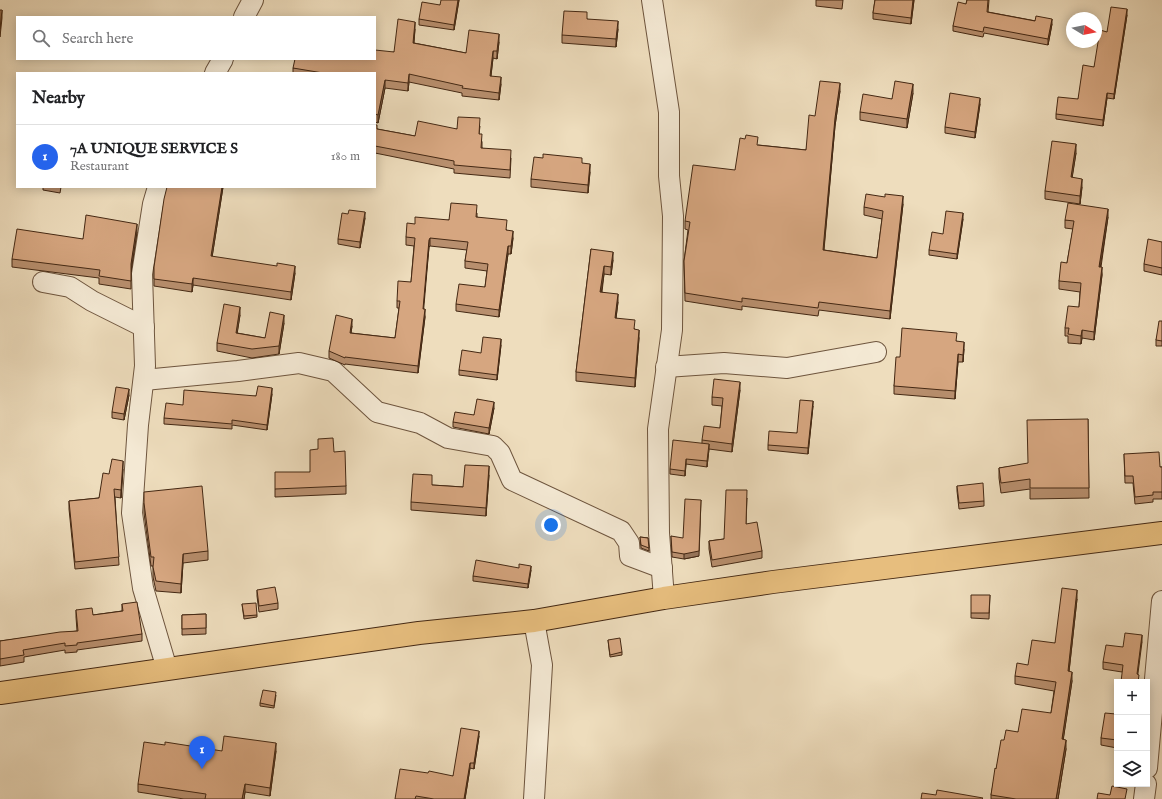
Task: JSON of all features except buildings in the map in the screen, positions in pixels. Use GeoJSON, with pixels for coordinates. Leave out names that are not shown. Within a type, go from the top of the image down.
{"type":"FeatureCollection","features":[{"type":"Feature","properties":{"kind":"highway"},"geometry":{"type":"LineString","coordinates":[[0,692],[419,633],[534,622],[664,598],[1162,533]]}},
{"type":"Feature","properties":{"kind":"street"},"geometry":{"type":"LineString","coordinates":[[245,16],[253,0]]}},
{"type":"Feature","properties":{"kind":"street"},"geometry":{"type":"LineString","coordinates":[[652,0],[669,112],[669,176],[673,216],[672,330],[658,429],[659,533],[664,598]]}},
{"type":"Feature","properties":{"kind":"street"},"geometry":{"type":"LineString","coordinates":[[216,72],[222,60]]}},
{"type":"Feature","properties":{"kind":"street"},"geometry":{"type":"LineString","coordinates":[[158,188],[153,204],[142,274],[145,366],[132,513],[143,588],[167,669]]}},
{"type":"Feature","properties":{"kind":"street"},"geometry":{"type":"LineString","coordinates":[[43,282],[70,287],[92,301],[144,327]]}},
{"type":"Feature","properties":{"kind":"street"},"geometry":{"type":"LineString","coordinates":[[666,367],[724,363],[787,368],[876,352]]}},
{"type":"Feature","properties":{"kind":"street"},"geometry":{"type":"LineString","coordinates":[[144,380],[238,371],[300,363],[333,371],[376,412],[420,423],[448,438],[493,446],[500,453],[512,480],[621,531],[629,544],[630,556],[662,568]]}},
{"type":"Feature","properties":{"kind":"street"},"geometry":{"type":"LineString","coordinates":[[1149,751],[1162,601]]}},
{"type":"Feature","properties":{"kind":"street"},"geometry":{"type":"LineString","coordinates":[[534,622],[542,665],[534,799]]}},
{"type":"Feature","properties":{"kind":"street"},"geometry":{"type":"LineString","coordinates":[[1144,799],[1146,787]]}},
{"type":"Feature","properties":{"kind":"place","name":"7A UNIQUE SERVICE S"},"geometry":{"type":"Point","coordinates":[202,769]}}]}
